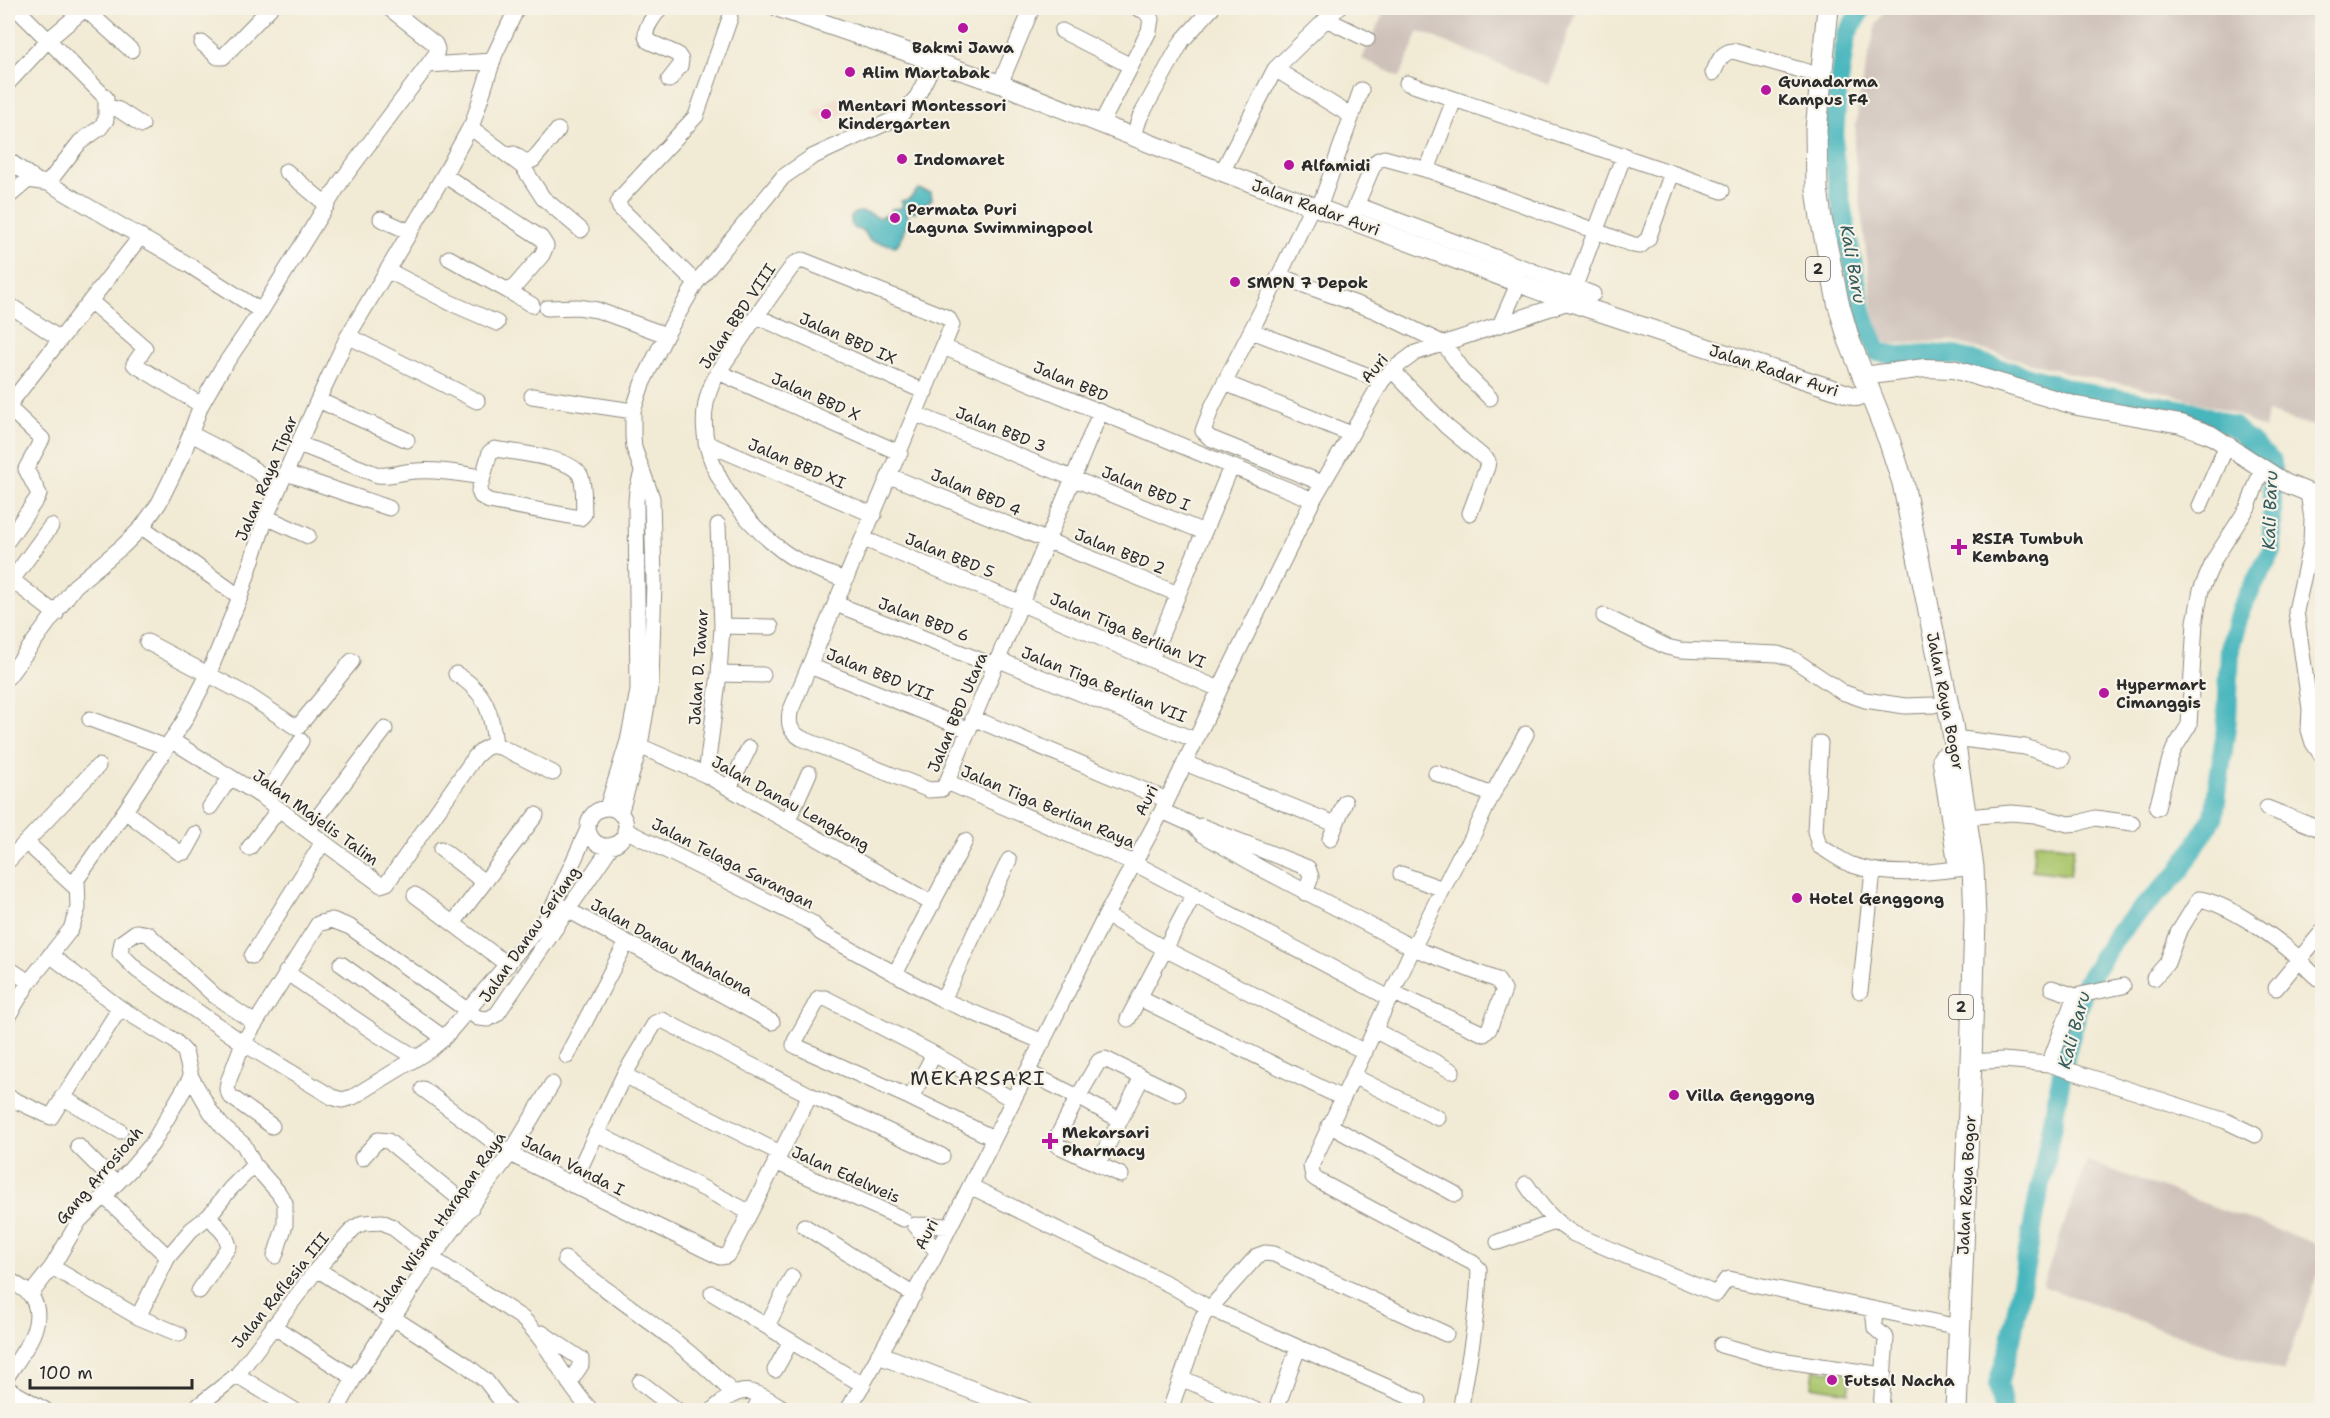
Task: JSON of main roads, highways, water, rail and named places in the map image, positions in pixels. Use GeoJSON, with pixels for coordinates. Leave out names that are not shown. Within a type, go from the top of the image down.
{"type":"FeatureCollection","features":[{"type":"Feature","properties":{"kind":"highway","name":"Jalan Raya Bogor"},"geometry":{"type":"LineString","coordinates":[[1814,8],[1803,147],[1811,232],[1832,328],[1842,361],[1881,455],[1914,567],[1954,738],[1967,817],[1945,1410]]}},
{"type":"Feature","properties":{"kind":"highway","name":"Jalan Raya Bogor"},"geometry":{"type":"LineString","coordinates":[[1828,8],[1816,130],[1817,189],[1826,246],[1855,358],[1898,466],[1934,705],[1975,918],[1956,1410]]}},
{"type":"Feature","properties":{"kind":"main road","name":"Jalan Radar Auri"},"geometry":{"type":"LineString","coordinates":[[779,8],[1000,84],[1133,138],[1315,207],[1354,213],[1519,282],[1572,294],[1857,397]]}},
{"type":"Feature","properties":{"kind":"main road"},"geometry":{"type":"LineString","coordinates":[[1863,376],[1925,368],[1953,369],[2077,406],[2181,424],[2211,435],[2286,483],[2315,496]]}},
{"type":"Feature","properties":{"kind":"main road"},"geometry":{"type":"LineString","coordinates":[[880,1355],[1024,1410]]}},
{"type":"Feature","properties":{"kind":"water","name":"Permata Puri Laguna Swimmingpool"},"geometry":{"type":"Polygon","coordinates":[[[918,189],[931,192],[932,199],[917,211],[906,213],[910,219],[896,246],[870,241],[864,231],[853,228],[851,221],[854,213],[864,212],[879,218],[890,213],[891,209],[901,208],[903,205],[901,201],[909,199],[918,189]]]}},
{"type":"Feature","properties":{"kind":"waterway","name":"Kali Baru"},"geometry":{"type":"LineString","coordinates":[[1862,8],[1846,35],[1837,95],[1833,150],[1842,210],[1863,316],[1878,352],[1899,356],[1929,354],[1956,356],[2085,393],[2191,411],[2232,426],[2272,462],[2272,551],[2241,608],[2230,648],[2227,720],[2214,816],[2179,872],[2118,933],[2085,985],[2066,1052],[2011,1340],[1998,1384],[2003,1410]]}},
{"type":"Feature","properties":{"kind":"place","name":"Bakmi Jawa"},"geometry":{"type":"Point","coordinates":[963,28]}},
{"type":"Feature","properties":{"kind":"place","name":"Alim Martabak"},"geometry":{"type":"Point","coordinates":[850,72]}},
{"type":"Feature","properties":{"kind":"place","name":"Gunadarma Kampus F4"},"geometry":{"type":"Point","coordinates":[1766,90]}},
{"type":"Feature","properties":{"kind":"place","name":"Mentari Montessori Kindergarten"},"geometry":{"type":"Point","coordinates":[826,114]}},
{"type":"Feature","properties":{"kind":"place","name":"Indomaret"},"geometry":{"type":"Point","coordinates":[902,159]}},
{"type":"Feature","properties":{"kind":"place","name":"Alfamidi"},"geometry":{"type":"Point","coordinates":[1289,165]}},
{"type":"Feature","properties":{"kind":"place","name":"Permata Puri Laguna Swimmingpool"},"geometry":{"type":"Point","coordinates":[895,218]}},
{"type":"Feature","properties":{"kind":"place","name":"SMPN 7 Depok"},"geometry":{"type":"Point","coordinates":[1235,282]}},
{"type":"Feature","properties":{"kind":"place","name":"RSIA Tumbuh Kembang"},"geometry":{"type":"Point","coordinates":[1959,547]}},
{"type":"Feature","properties":{"kind":"place","name":"Hypermart Cimanggis"},"geometry":{"type":"Point","coordinates":[2104,693]}},
{"type":"Feature","properties":{"kind":"place","name":"Hotel Genggong"},"geometry":{"type":"Point","coordinates":[1797,898]}},
{"type":"Feature","properties":{"kind":"place","name":"Villa Genggong"},"geometry":{"type":"Point","coordinates":[1674,1095]}},
{"type":"Feature","properties":{"kind":"place","name":"Mekarsari Pharmacy"},"geometry":{"type":"Point","coordinates":[1050,1141]}},
{"type":"Feature","properties":{"kind":"place","name":"Futsal Nacha"},"geometry":{"type":"Point","coordinates":[1832,1380]}},
{"type":"Feature","properties":{"kind":"district","name":"MEKARSARI"},"geometry":{"type":"Point","coordinates":[978,1078]}}]}
